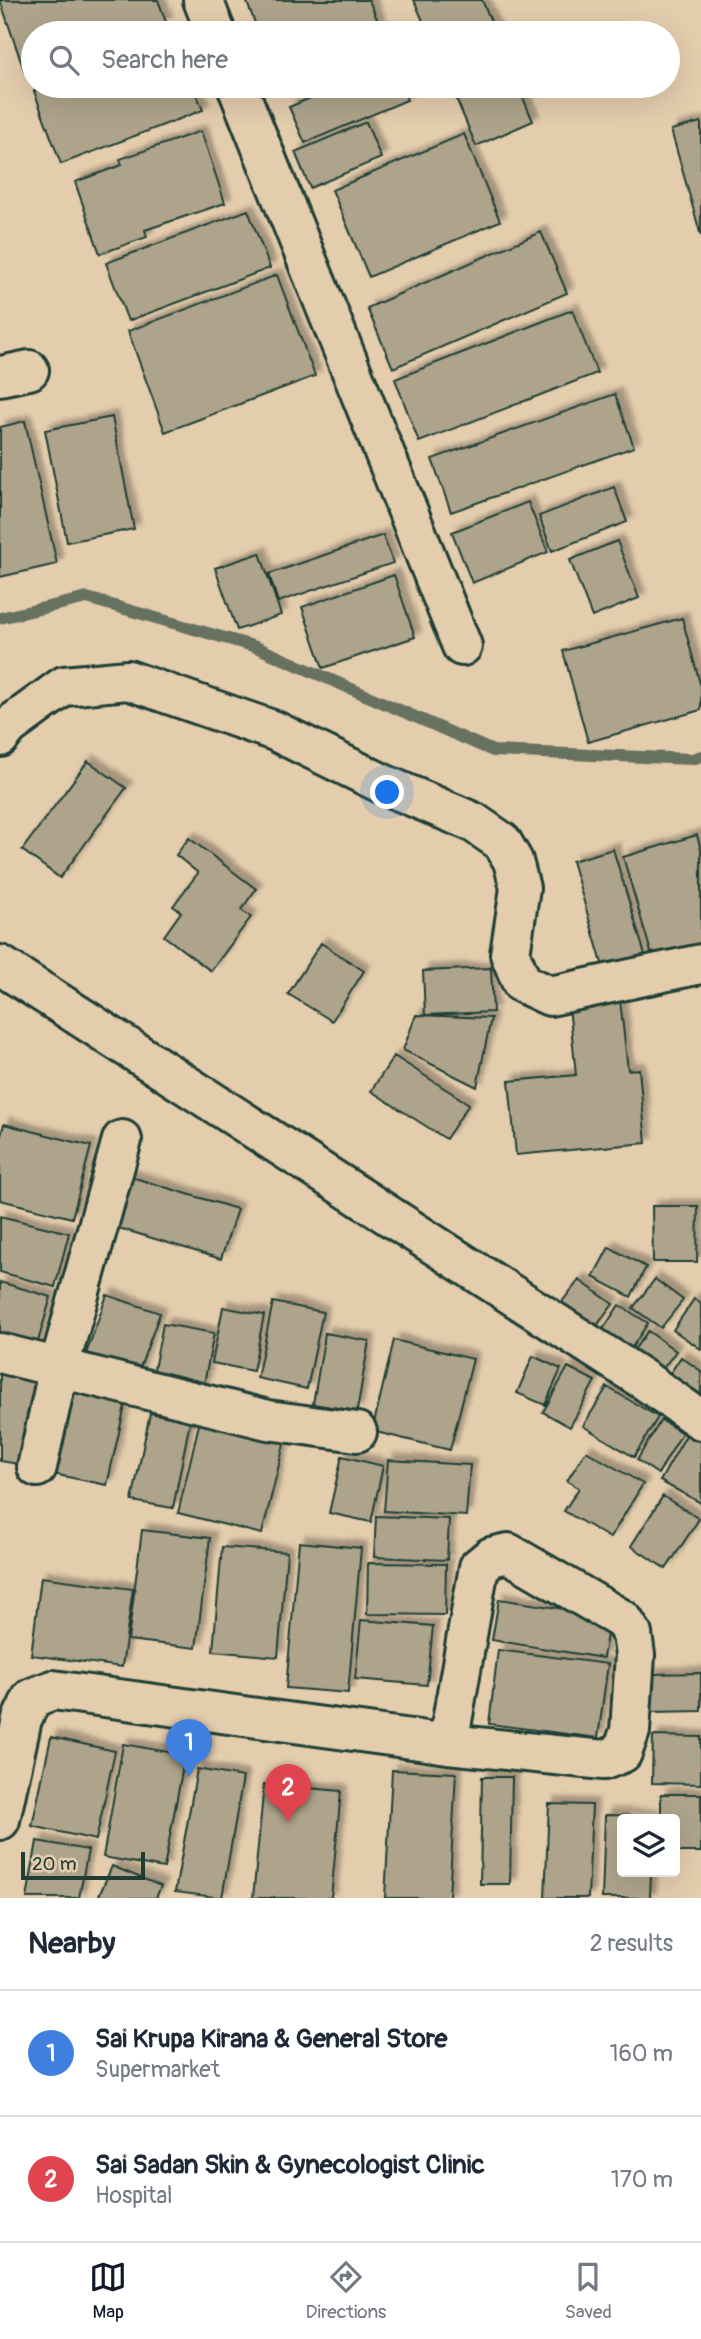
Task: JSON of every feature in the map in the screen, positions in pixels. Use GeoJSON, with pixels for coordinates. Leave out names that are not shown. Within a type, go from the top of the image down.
{"type":"FeatureCollection","features":[{"type":"Feature","properties":{"kind":"street"},"geometry":{"type":"LineString","coordinates":[[203,0],[211,21]]}},
{"type":"Feature","properties":{"kind":"street"},"geometry":{"type":"LineString","coordinates":[[242,98],[462,646]]}},
{"type":"Feature","properties":{"kind":"street"},"geometry":{"type":"LineString","coordinates":[[0,737],[9,726],[64,686],[128,680],[275,731],[383,784],[472,822],[502,842],[513,861],[520,888],[510,954],[522,983],[550,996],[701,964]]}},
{"type":"Feature","properties":{"kind":"street"},"geometry":{"type":"LineString","coordinates":[[0,965],[644,1380],[701,1420]]}},
{"type":"Feature","properties":{"kind":"street"},"geometry":{"type":"LineString","coordinates":[[37,1467],[59,1367],[122,1140]]}},
{"type":"Feature","properties":{"kind":"street"},"geometry":{"type":"LineString","coordinates":[[0,1353],[268,1420],[357,1432]]}},
{"type":"Feature","properties":{"kind":"street"},"geometry":{"type":"LineString","coordinates":[[0,1820],[22,1719],[32,1698],[53,1690],[448,1744],[604,1760],[622,1753],[630,1731],[635,1655],[632,1634],[623,1620],[508,1553],[491,1557],[479,1567],[448,1744]]}},
{"type":"Feature","properties":{"kind":"building"},"geometry":{"type":"Polygon","coordinates":[[[0,0],[158,0],[166,21],[21,21],[21,61],[0,0]]]}},
{"type":"Feature","properties":{"kind":"building"},"geometry":{"type":"Polygon","coordinates":[[[246,0],[369,0],[378,21],[254,21],[246,0]]]}},
{"type":"Feature","properties":{"kind":"building"},"geometry":{"type":"Polygon","coordinates":[[[414,0],[482,0],[491,21],[423,21],[414,0]]]}},
{"type":"Feature","properties":{"kind":"building"},"geometry":{"type":"Polygon","coordinates":[[[37,98],[198,98],[203,110],[61,164],[37,98]]]}},
{"type":"Feature","properties":{"kind":"building"},"geometry":{"type":"Polygon","coordinates":[[[310,98],[407,100],[305,143],[289,107],[310,98]]]}},
{"type":"Feature","properties":{"kind":"building"},"geometry":{"type":"Polygon","coordinates":[[[456,98],[523,98],[533,121],[476,146],[456,98]]]}},
{"type":"Feature","properties":{"kind":"building"},"geometry":{"type":"Polygon","coordinates":[[[366,122],[381,158],[310,188],[295,152],[366,122]]]}},
{"type":"Feature","properties":{"kind":"building"},"geometry":{"type":"Polygon","coordinates":[[[701,122],[701,236],[671,130],[701,122]]]}},
{"type":"Feature","properties":{"kind":"building"},"geometry":{"type":"Polygon","coordinates":[[[201,131],[225,203],[145,230],[147,237],[100,254],[75,182],[122,165],[120,159],[201,131]]]}},
{"type":"Feature","properties":{"kind":"building"},"geometry":{"type":"Polygon","coordinates":[[[464,134],[500,221],[369,277],[332,190],[464,134]]]}},
{"type":"Feature","properties":{"kind":"building"},"geometry":{"type":"Polygon","coordinates":[[[248,210],[270,268],[128,321],[106,263],[248,210]]]}},
{"type":"Feature","properties":{"kind":"building"},"geometry":{"type":"Polygon","coordinates":[[[541,232],[567,293],[393,368],[367,308],[541,232]]]}},
{"type":"Feature","properties":{"kind":"building"},"geometry":{"type":"Polygon","coordinates":[[[277,275],[315,376],[165,432],[128,331],[277,275]]]}},
{"type":"Feature","properties":{"kind":"building"},"geometry":{"type":"Polygon","coordinates":[[[572,310],[597,373],[419,442],[395,379],[572,310]]]}},
{"type":"Feature","properties":{"kind":"building"},"geometry":{"type":"Polygon","coordinates":[[[615,394],[634,447],[451,512],[432,459],[615,394]]]}},
{"type":"Feature","properties":{"kind":"building"},"geometry":{"type":"Polygon","coordinates":[[[112,417],[134,529],[67,542],[45,430],[112,417]]]}},
{"type":"Feature","properties":{"kind":"building"},"geometry":{"type":"Polygon","coordinates":[[[25,421],[57,564],[0,577],[0,427],[25,421]]]}},
{"type":"Feature","properties":{"kind":"building"},"geometry":{"type":"Polygon","coordinates":[[[614,487],[627,522],[552,551],[539,516],[614,487]]]}},
{"type":"Feature","properties":{"kind":"building"},"geometry":{"type":"Polygon","coordinates":[[[528,502],[548,552],[472,583],[452,532],[528,502]]]}},
{"type":"Feature","properties":{"kind":"building"},"geometry":{"type":"Polygon","coordinates":[[[383,535],[393,563],[278,602],[269,574],[383,535]]]}},
{"type":"Feature","properties":{"kind":"building"},"geometry":{"type":"Polygon","coordinates":[[[617,541],[639,598],[592,617],[570,560],[617,541]]]}},
{"type":"Feature","properties":{"kind":"building"},"geometry":{"type":"Polygon","coordinates":[[[260,553],[281,615],[237,630],[215,568],[260,553]]]}},
{"type":"Feature","properties":{"kind":"building"},"geometry":{"type":"Polygon","coordinates":[[[394,575],[415,637],[323,668],[302,607],[394,575]]]}},
{"type":"Feature","properties":{"kind":"building"},"geometry":{"type":"Polygon","coordinates":[[[682,618],[701,687],[701,710],[588,742],[563,651],[682,618]]]}},
{"type":"Feature","properties":{"kind":"building"},"geometry":{"type":"Polygon","coordinates":[[[88,761],[126,788],[60,878],[22,850],[88,761]]]}},
{"type":"Feature","properties":{"kind":"building"},"geometry":{"type":"Polygon","coordinates":[[[697,835],[701,850],[701,945],[653,959],[623,857],[697,835]]]}},
{"type":"Feature","properties":{"kind":"building"},"geometry":{"type":"Polygon","coordinates":[[[189,838],[256,889],[241,910],[251,917],[211,971],[164,936],[181,912],[173,906],[198,873],[176,855],[189,838]]]}},
{"type":"Feature","properties":{"kind":"building"},"geometry":{"type":"Polygon","coordinates":[[[613,849],[646,958],[604,970],[572,861],[613,849]]]}},
{"type":"Feature","properties":{"kind":"building"},"geometry":{"type":"Polygon","coordinates":[[[321,943],[364,971],[332,1021],[288,994],[321,943]]]}},
{"type":"Feature","properties":{"kind":"building"},"geometry":{"type":"Polygon","coordinates":[[[491,968],[493,1012],[425,1015],[423,971],[491,968]]]}},
{"type":"Feature","properties":{"kind":"building"},"geometry":{"type":"Polygon","coordinates":[[[620,1000],[628,1070],[639,1069],[646,1143],[516,1155],[509,1081],[576,1075],[569,1006],[620,1000]]]}},
{"type":"Feature","properties":{"kind":"building"},"geometry":{"type":"Polygon","coordinates":[[[416,1015],[491,1018],[477,1087],[403,1050],[416,1015]]]}},
{"type":"Feature","properties":{"kind":"building"},"geometry":{"type":"Polygon","coordinates":[[[394,1056],[469,1104],[446,1139],[371,1091],[394,1056]]]}},
{"type":"Feature","properties":{"kind":"building"},"geometry":{"type":"Polygon","coordinates":[[[4,1124],[91,1146],[72,1218],[0,1200],[0,1139],[4,1124]]]}},
{"type":"Feature","properties":{"kind":"building"},"geometry":{"type":"Polygon","coordinates":[[[125,1175],[237,1209],[221,1259],[109,1225],[125,1175]]]}},
{"type":"Feature","properties":{"kind":"building"},"geometry":{"type":"Polygon","coordinates":[[[652,1206],[698,1206],[697,1262],[653,1262],[652,1206]]]}},
{"type":"Feature","properties":{"kind":"building"},"geometry":{"type":"Polygon","coordinates":[[[0,1216],[69,1233],[55,1287],[0,1272],[0,1216]]]}},
{"type":"Feature","properties":{"kind":"building"},"geometry":{"type":"Polygon","coordinates":[[[609,1247],[646,1267],[631,1297],[593,1277],[609,1247]]]}},
{"type":"Feature","properties":{"kind":"building"},"geometry":{"type":"Polygon","coordinates":[[[655,1279],[683,1300],[661,1328],[633,1308],[655,1279]]]}},
{"type":"Feature","properties":{"kind":"building"},"geometry":{"type":"Polygon","coordinates":[[[579,1280],[613,1304],[592,1332],[558,1307],[579,1280]]]}},
{"type":"Feature","properties":{"kind":"building"},"geometry":{"type":"Polygon","coordinates":[[[0,1282],[51,1297],[34,1355],[0,1345],[0,1282]]]}},
{"type":"Feature","properties":{"kind":"building"},"geometry":{"type":"Polygon","coordinates":[[[107,1295],[160,1313],[138,1373],[86,1354],[107,1295]]]}},
{"type":"Feature","properties":{"kind":"building"},"geometry":{"type":"Polygon","coordinates":[[[694,1299],[701,1304],[701,1349],[673,1330],[694,1299]]]}},
{"type":"Feature","properties":{"kind":"building"},"geometry":{"type":"Polygon","coordinates":[[[273,1302],[323,1312],[307,1389],[257,1378],[273,1302]]]}},
{"type":"Feature","properties":{"kind":"building"},"geometry":{"type":"Polygon","coordinates":[[[619,1305],[648,1323],[625,1358],[596,1340],[619,1305]]]}},
{"type":"Feature","properties":{"kind":"building"},"geometry":{"type":"Polygon","coordinates":[[[223,1307],[264,1315],[253,1371],[212,1363],[223,1307]]]}},
{"type":"Feature","properties":{"kind":"building"},"geometry":{"type":"Polygon","coordinates":[[[163,1324],[214,1333],[202,1394],[151,1384],[163,1324]]]}},
{"type":"Feature","properties":{"kind":"building"},"geometry":{"type":"Polygon","coordinates":[[[648,1331],[676,1351],[653,1382],[625,1362],[648,1331]]]}},
{"type":"Feature","properties":{"kind":"building"},"geometry":{"type":"Polygon","coordinates":[[[325,1333],[369,1341],[357,1411],[313,1404],[325,1333]]]}},
{"type":"Feature","properties":{"kind":"building"},"geometry":{"type":"Polygon","coordinates":[[[394,1340],[473,1359],[450,1450],[372,1431],[394,1340]]]}},
{"type":"Feature","properties":{"kind":"building"},"geometry":{"type":"Polygon","coordinates":[[[533,1356],[561,1369],[545,1405],[517,1393],[533,1356]]]}},
{"type":"Feature","properties":{"kind":"building"},"geometry":{"type":"Polygon","coordinates":[[[681,1357],[701,1371],[701,1394],[692,1408],[661,1387],[681,1357]]]}},
{"type":"Feature","properties":{"kind":"building"},"geometry":{"type":"Polygon","coordinates":[[[568,1367],[595,1381],[570,1427],[543,1412],[568,1367]]]}},
{"type":"Feature","properties":{"kind":"building"},"geometry":{"type":"Polygon","coordinates":[[[0,1368],[40,1374],[25,1465],[0,1461],[0,1368]]]}},
{"type":"Feature","properties":{"kind":"building"},"geometry":{"type":"Polygon","coordinates":[[[68,1384],[127,1397],[107,1485],[48,1473],[68,1384]]]}},
{"type":"Feature","properties":{"kind":"building"},"geometry":{"type":"Polygon","coordinates":[[[607,1387],[658,1417],[634,1457],[583,1426],[607,1387]]]}},
{"type":"Feature","properties":{"kind":"building"},"geometry":{"type":"Polygon","coordinates":[[[150,1413],[190,1421],[173,1508],[132,1501],[150,1413]]]}},
{"type":"Feature","properties":{"kind":"building"},"geometry":{"type":"Polygon","coordinates":[[[200,1420],[285,1440],[262,1534],[178,1513],[200,1420]]]}},
{"type":"Feature","properties":{"kind":"building"},"geometry":{"type":"Polygon","coordinates":[[[661,1420],[682,1433],[658,1474],[637,1460],[661,1420]]]}},
{"type":"Feature","properties":{"kind":"building"},"geometry":{"type":"Polygon","coordinates":[[[693,1423],[701,1428],[701,1503],[660,1481],[693,1423]]]}},
{"type":"Feature","properties":{"kind":"building"},"geometry":{"type":"Polygon","coordinates":[[[586,1451],[643,1484],[610,1538],[564,1511],[579,1488],[567,1481],[586,1451]]]}},
{"type":"Feature","properties":{"kind":"building"},"geometry":{"type":"Polygon","coordinates":[[[342,1456],[383,1466],[371,1522],[329,1513],[342,1456]]]}},
{"type":"Feature","properties":{"kind":"building"},"geometry":{"type":"Polygon","coordinates":[[[388,1460],[470,1465],[466,1516],[384,1511],[388,1460]]]}},
{"type":"Feature","properties":{"kind":"building"},"geometry":{"type":"Polygon","coordinates":[[[663,1496],[699,1519],[666,1569],[631,1546],[663,1496]]]}},
{"type":"Feature","properties":{"kind":"building"},"geometry":{"type":"Polygon","coordinates":[[[376,1516],[449,1519],[447,1560],[374,1557],[376,1516]]]}},
{"type":"Feature","properties":{"kind":"building"},"geometry":{"type":"Polygon","coordinates":[[[142,1530],[210,1538],[196,1648],[128,1640],[142,1530]]]}},
{"type":"Feature","properties":{"kind":"building"},"geometry":{"type":"Polygon","coordinates":[[[299,1542],[361,1548],[348,1693],[286,1688],[299,1542]]]}},
{"type":"Feature","properties":{"kind":"building"},"geometry":{"type":"Polygon","coordinates":[[[222,1547],[287,1552],[278,1657],[213,1651],[222,1547]]]}},
{"type":"Feature","properties":{"kind":"building"},"geometry":{"type":"Polygon","coordinates":[[[368,1563],[446,1564],[445,1615],[367,1614],[368,1563]]]}},
{"type":"Feature","properties":{"kind":"building"},"geometry":{"type":"Polygon","coordinates":[[[41,1577],[133,1589],[122,1667],[31,1655],[41,1577]]]}},
{"type":"Feature","properties":{"kind":"building"},"geometry":{"type":"Polygon","coordinates":[[[499,1599],[610,1616],[603,1658],[492,1640],[499,1599]]]}},
{"type":"Feature","properties":{"kind":"building"},"geometry":{"type":"Polygon","coordinates":[[[361,1620],[433,1626],[427,1685],[355,1679],[361,1620]]]}},
{"type":"Feature","properties":{"kind":"building"},"geometry":{"type":"Polygon","coordinates":[[[498,1650],[608,1664],[598,1738],[489,1724],[498,1650]]]}},
{"type":"Feature","properties":{"kind":"building"},"geometry":{"type":"Polygon","coordinates":[[[701,1673],[701,1711],[652,1712],[651,1674],[701,1673]]]}},
{"type":"Feature","properties":{"kind":"building"},"geometry":{"type":"Polygon","coordinates":[[[653,1736],[701,1737],[701,1784],[652,1783],[653,1736]]]}},
{"type":"Feature","properties":{"kind":"building"},"geometry":{"type":"Polygon","coordinates":[[[51,1737],[115,1751],[96,1840],[32,1826],[51,1737]]]}},
{"type":"Feature","properties":{"kind":"building"},"geometry":{"type":"Polygon","coordinates":[[[123,1744],[185,1755],[164,1868],[103,1857],[123,1744]]]}},
{"type":"Feature","properties":{"kind":"building"},"geometry":{"type":"Polygon","coordinates":[[[197,1769],[243,1777],[222,1898],[175,1892],[197,1769]]]}},
{"type":"Feature","properties":{"kind":"building"},"geometry":{"type":"Polygon","coordinates":[[[392,1770],[456,1773],[449,1898],[385,1898],[392,1770]]]}},
{"type":"Feature","properties":{"kind":"building"},"geometry":{"type":"Polygon","coordinates":[[[482,1777],[512,1777],[510,1884],[480,1884],[482,1777]]]}},
{"type":"Feature","properties":{"kind":"building"},"geometry":{"type":"Polygon","coordinates":[[[264,1784],[341,1791],[331,1898],[253,1898],[264,1784]]]}},
{"type":"Feature","properties":{"kind":"building"},"geometry":{"type":"Polygon","coordinates":[[[661,1794],[701,1794],[701,1852],[680,1852],[680,1814],[661,1814],[661,1794]]]}},
{"type":"Feature","properties":{"kind":"building"},"geometry":{"type":"Polygon","coordinates":[[[549,1804],[592,1805],[588,1898],[545,1898],[549,1804]]]}},
{"type":"Feature","properties":{"kind":"building"},"geometry":{"type":"Polygon","coordinates":[[[605,1815],[617,1815],[617,1877],[651,1877],[650,1898],[602,1898],[605,1815]]]}},
{"type":"Feature","properties":{"kind":"building"},"geometry":{"type":"Polygon","coordinates":[[[37,1841],[88,1850],[79,1898],[27,1898],[37,1841]]]}},
{"type":"Feature","properties":{"kind":"building"},"geometry":{"type":"Polygon","coordinates":[[[112,1866],[161,1886],[156,1898],[98,1898],[112,1866]]]}},
{"type":"Feature","properties":{"kind":"waterway"},"geometry":{"type":"LineString","coordinates":[[0,618],[87,598],[256,647],[493,751],[693,759],[701,756]]}},
{"type":"Feature","properties":{"kind":"place","name":"Sai Krupa Kirana & General Store"},"geometry":{"type":"Point","coordinates":[189,1777]}},
{"type":"Feature","properties":{"kind":"place","name":"Sai Sadan Skin & Gynecologist Clinic"},"geometry":{"type":"Point","coordinates":[288,1822]}}]}
